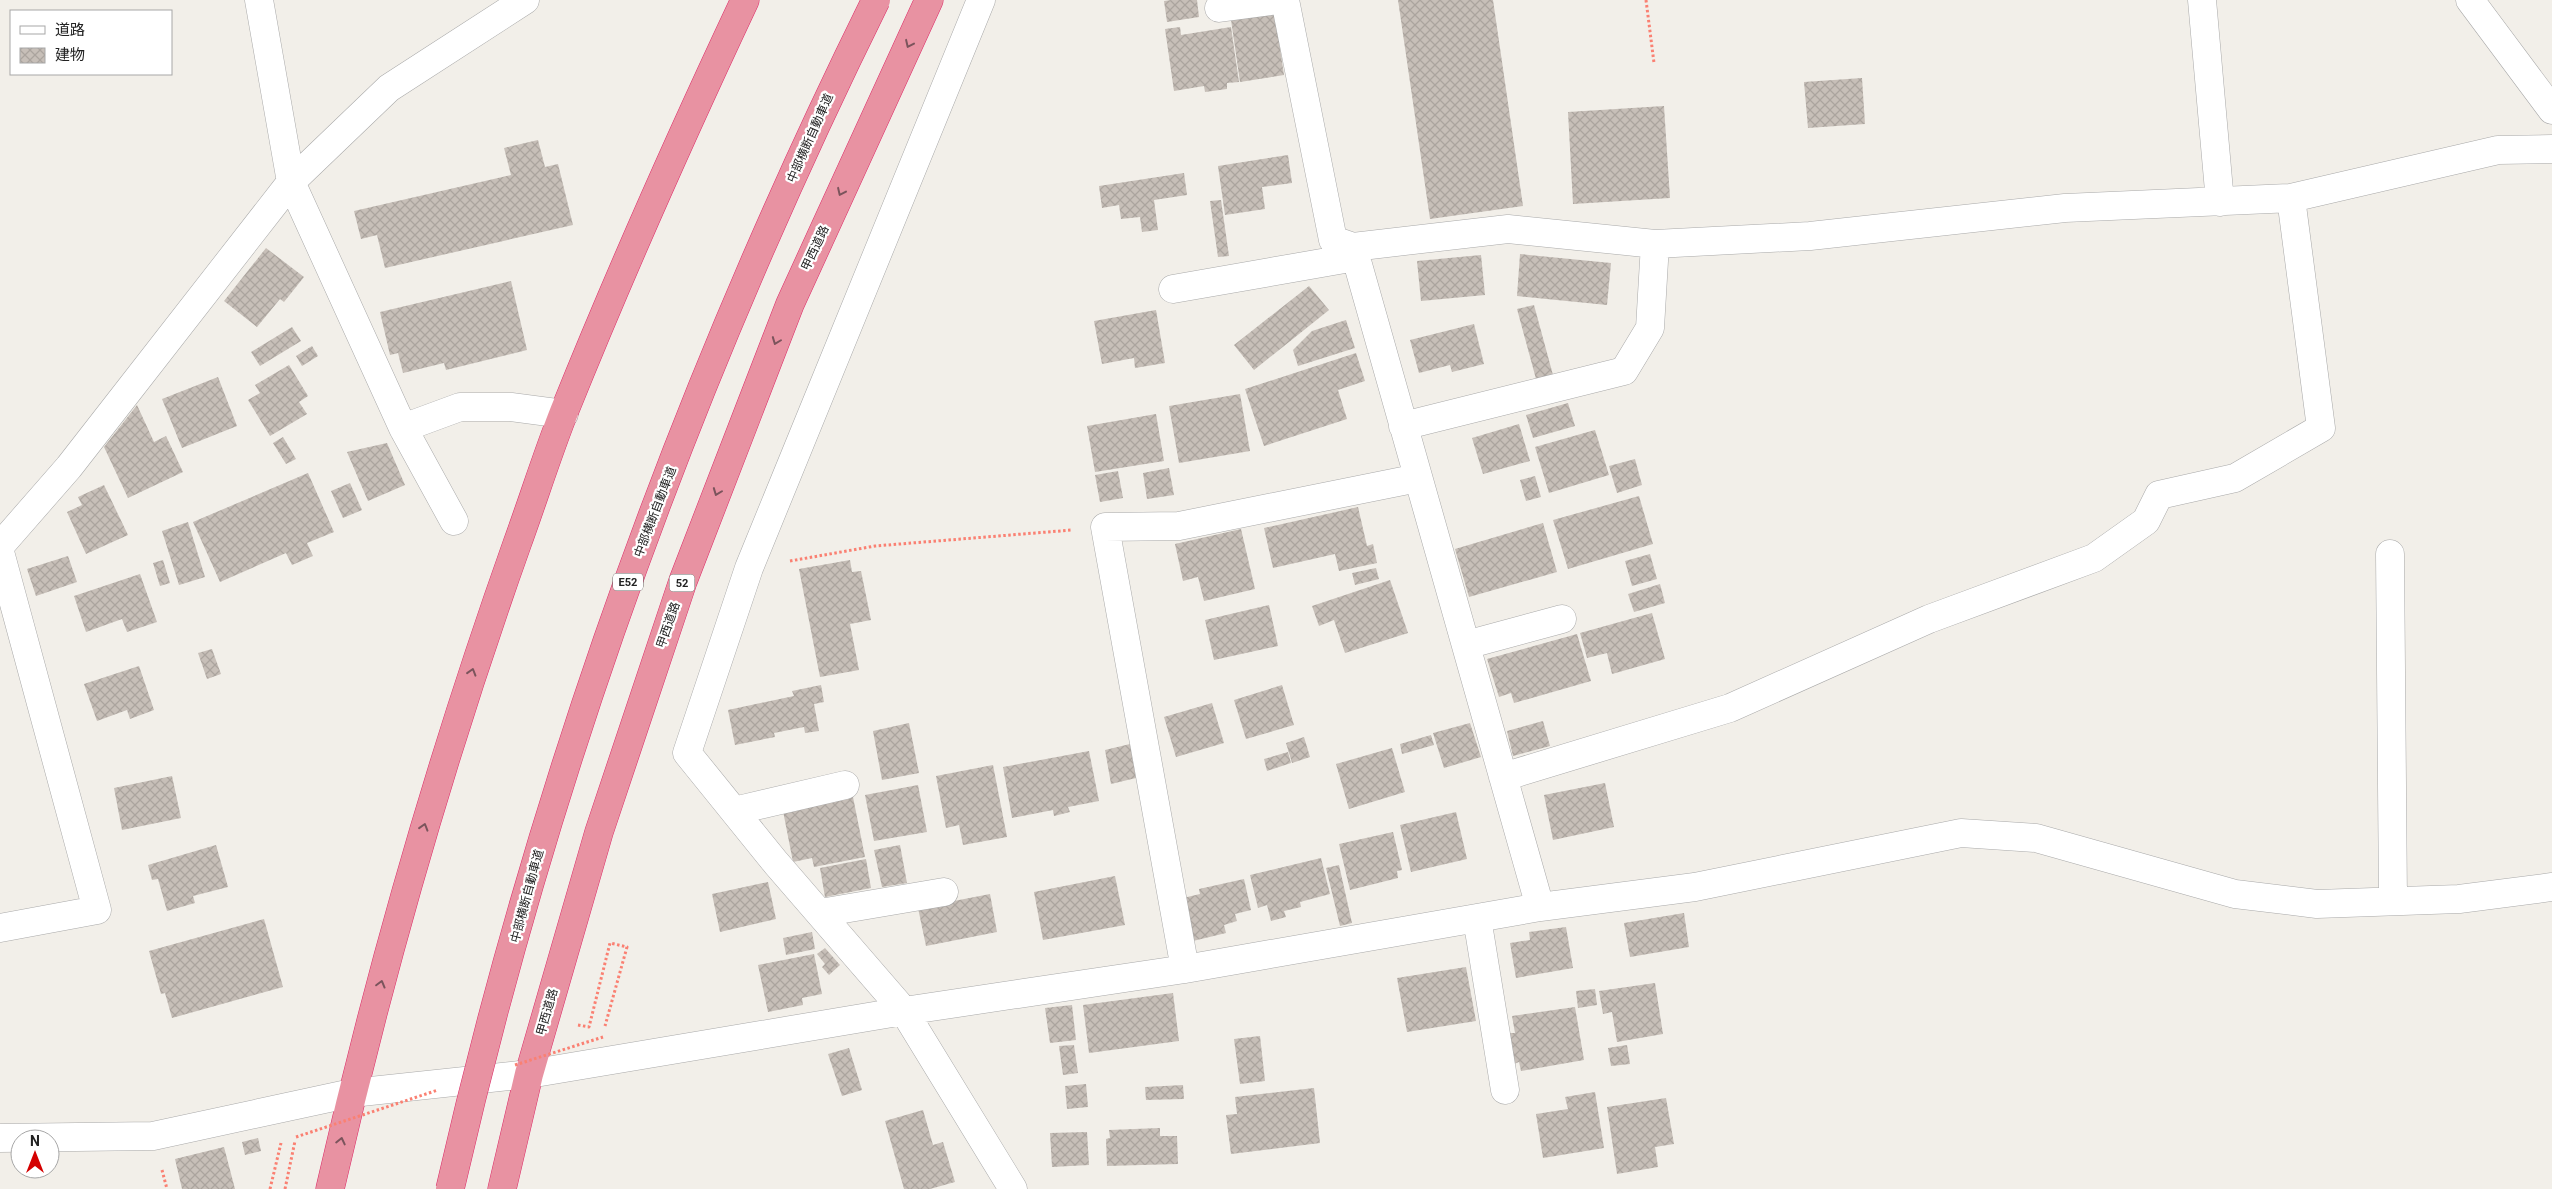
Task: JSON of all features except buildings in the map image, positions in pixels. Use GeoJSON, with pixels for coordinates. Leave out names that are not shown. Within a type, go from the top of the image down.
{"type":"FeatureCollection","features":[{"type":"Feature","properties":{"kind":"highway"},"geometry":{"type":"LineString","coordinates":[[330,1189],[352,1093],[413,863],[466,692],[564,414],[666,170],[745,0]]}},
{"type":"Feature","properties":{"kind":"highway","name":"中部横断自動車道"},"geometry":{"type":"LineString","coordinates":[[450,1189],[470,1102],[549,814],[630,575],[729,324],[833,86],[876,0]]}},
{"type":"Feature","properties":{"kind":"highway","name":"甲西道路"},"geometry":{"type":"LineString","coordinates":[[502,1189],[529,1074],[599,832],[683,581],[790,304],[929,0]]}},
{"type":"Feature","properties":{"kind":"street"},"geometry":{"type":"LineString","coordinates":[[259,0],[291,182],[403,428],[454,522]]}},
{"type":"Feature","properties":{"kind":"street"},"geometry":{"type":"LineString","coordinates":[[0,546],[69,467],[291,182],[389,88],[525,0]]}},
{"type":"Feature","properties":{"kind":"street"},"geometry":{"type":"LineString","coordinates":[[1219,8],[1278,0]]}},
{"type":"Feature","properties":{"kind":"street"},"geometry":{"type":"LineString","coordinates":[[1285,0],[1333,240],[1354,252],[1540,907]]}},
{"type":"Feature","properties":{"kind":"street"},"geometry":{"type":"LineString","coordinates":[[2202,0],[2220,202]]}},
{"type":"Feature","properties":{"kind":"street"},"geometry":{"type":"LineString","coordinates":[[2470,0],[2552,110]]}},
{"type":"Feature","properties":{"kind":"street"},"geometry":{"type":"LineString","coordinates":[[972,3],[840,349],[749,568],[687,753],[904,1011],[1013,1189]]}},
{"type":"Feature","properties":{"kind":"street"},"geometry":{"type":"LineString","coordinates":[[1173,289],[1354,252],[1508,228],[1655,244],[1810,236],[2066,208],[2291,198],[2498,150],[2552,149]]}},
{"type":"Feature","properties":{"kind":"street"},"geometry":{"type":"LineString","coordinates":[[1503,777],[1730,708],[1929,619],[2094,558],[2146,521],[2159,495],[2235,478],[2321,428],[2291,198]]}},
{"type":"Feature","properties":{"kind":"street"},"geometry":{"type":"LineString","coordinates":[[1403,426],[1624,371],[1650,328],[1655,244]]}},
{"type":"Feature","properties":{"kind":"street"},"geometry":{"type":"LineString","coordinates":[[403,428],[460,407],[511,407],[564,414]]}},
{"type":"Feature","properties":{"kind":"street"},"geometry":{"type":"LineString","coordinates":[[1185,969],[1105,527],[1179,526],[1418,478]]}},
{"type":"Feature","properties":{"kind":"street"},"geometry":{"type":"LineString","coordinates":[[0,552],[97,910],[0,928]]}},
{"type":"Feature","properties":{"kind":"street"},"geometry":{"type":"LineString","coordinates":[[2390,554],[2393,901]]}},
{"type":"Feature","properties":{"kind":"street"},"geometry":{"type":"LineString","coordinates":[[1466,645],[1562,619]]}},
{"type":"Feature","properties":{"kind":"street"},"geometry":{"type":"LineString","coordinates":[[734,811],[845,785]]}},
{"type":"Feature","properties":{"kind":"street"},"geometry":{"type":"LineString","coordinates":[[0,1138],[153,1136],[352,1093],[529,1074],[904,1011],[1185,969],[1540,907],[1695,887],[1961,834],[2036,838],[2235,894],[2317,904],[2459,899],[2552,887]]}},
{"type":"Feature","properties":{"kind":"street"},"geometry":{"type":"LineString","coordinates":[[820,913],[944,892]]}},
{"type":"Feature","properties":{"kind":"street"},"geometry":{"type":"LineString","coordinates":[[1477,918],[1505,1090]]}},
{"type":"Feature","properties":{"kind":"path"},"geometry":{"type":"LineString","coordinates":[[1646,0],[1654,63]]}},
{"type":"Feature","properties":{"kind":"path"},"geometry":{"type":"LineString","coordinates":[[749,568],[875,546],[1105,527]]}},
{"type":"Feature","properties":{"kind":"path"},"geometry":{"type":"LineString","coordinates":[[589,1028],[610,943],[627,947],[603,1037]]}},
{"type":"Feature","properties":{"kind":"path"},"geometry":{"type":"LineString","coordinates":[[285,1189],[296,1137]]}},
{"type":"Feature","properties":{"kind":"path"},"geometry":{"type":"LineString","coordinates":[[270,1189],[282,1141]]}}]}
